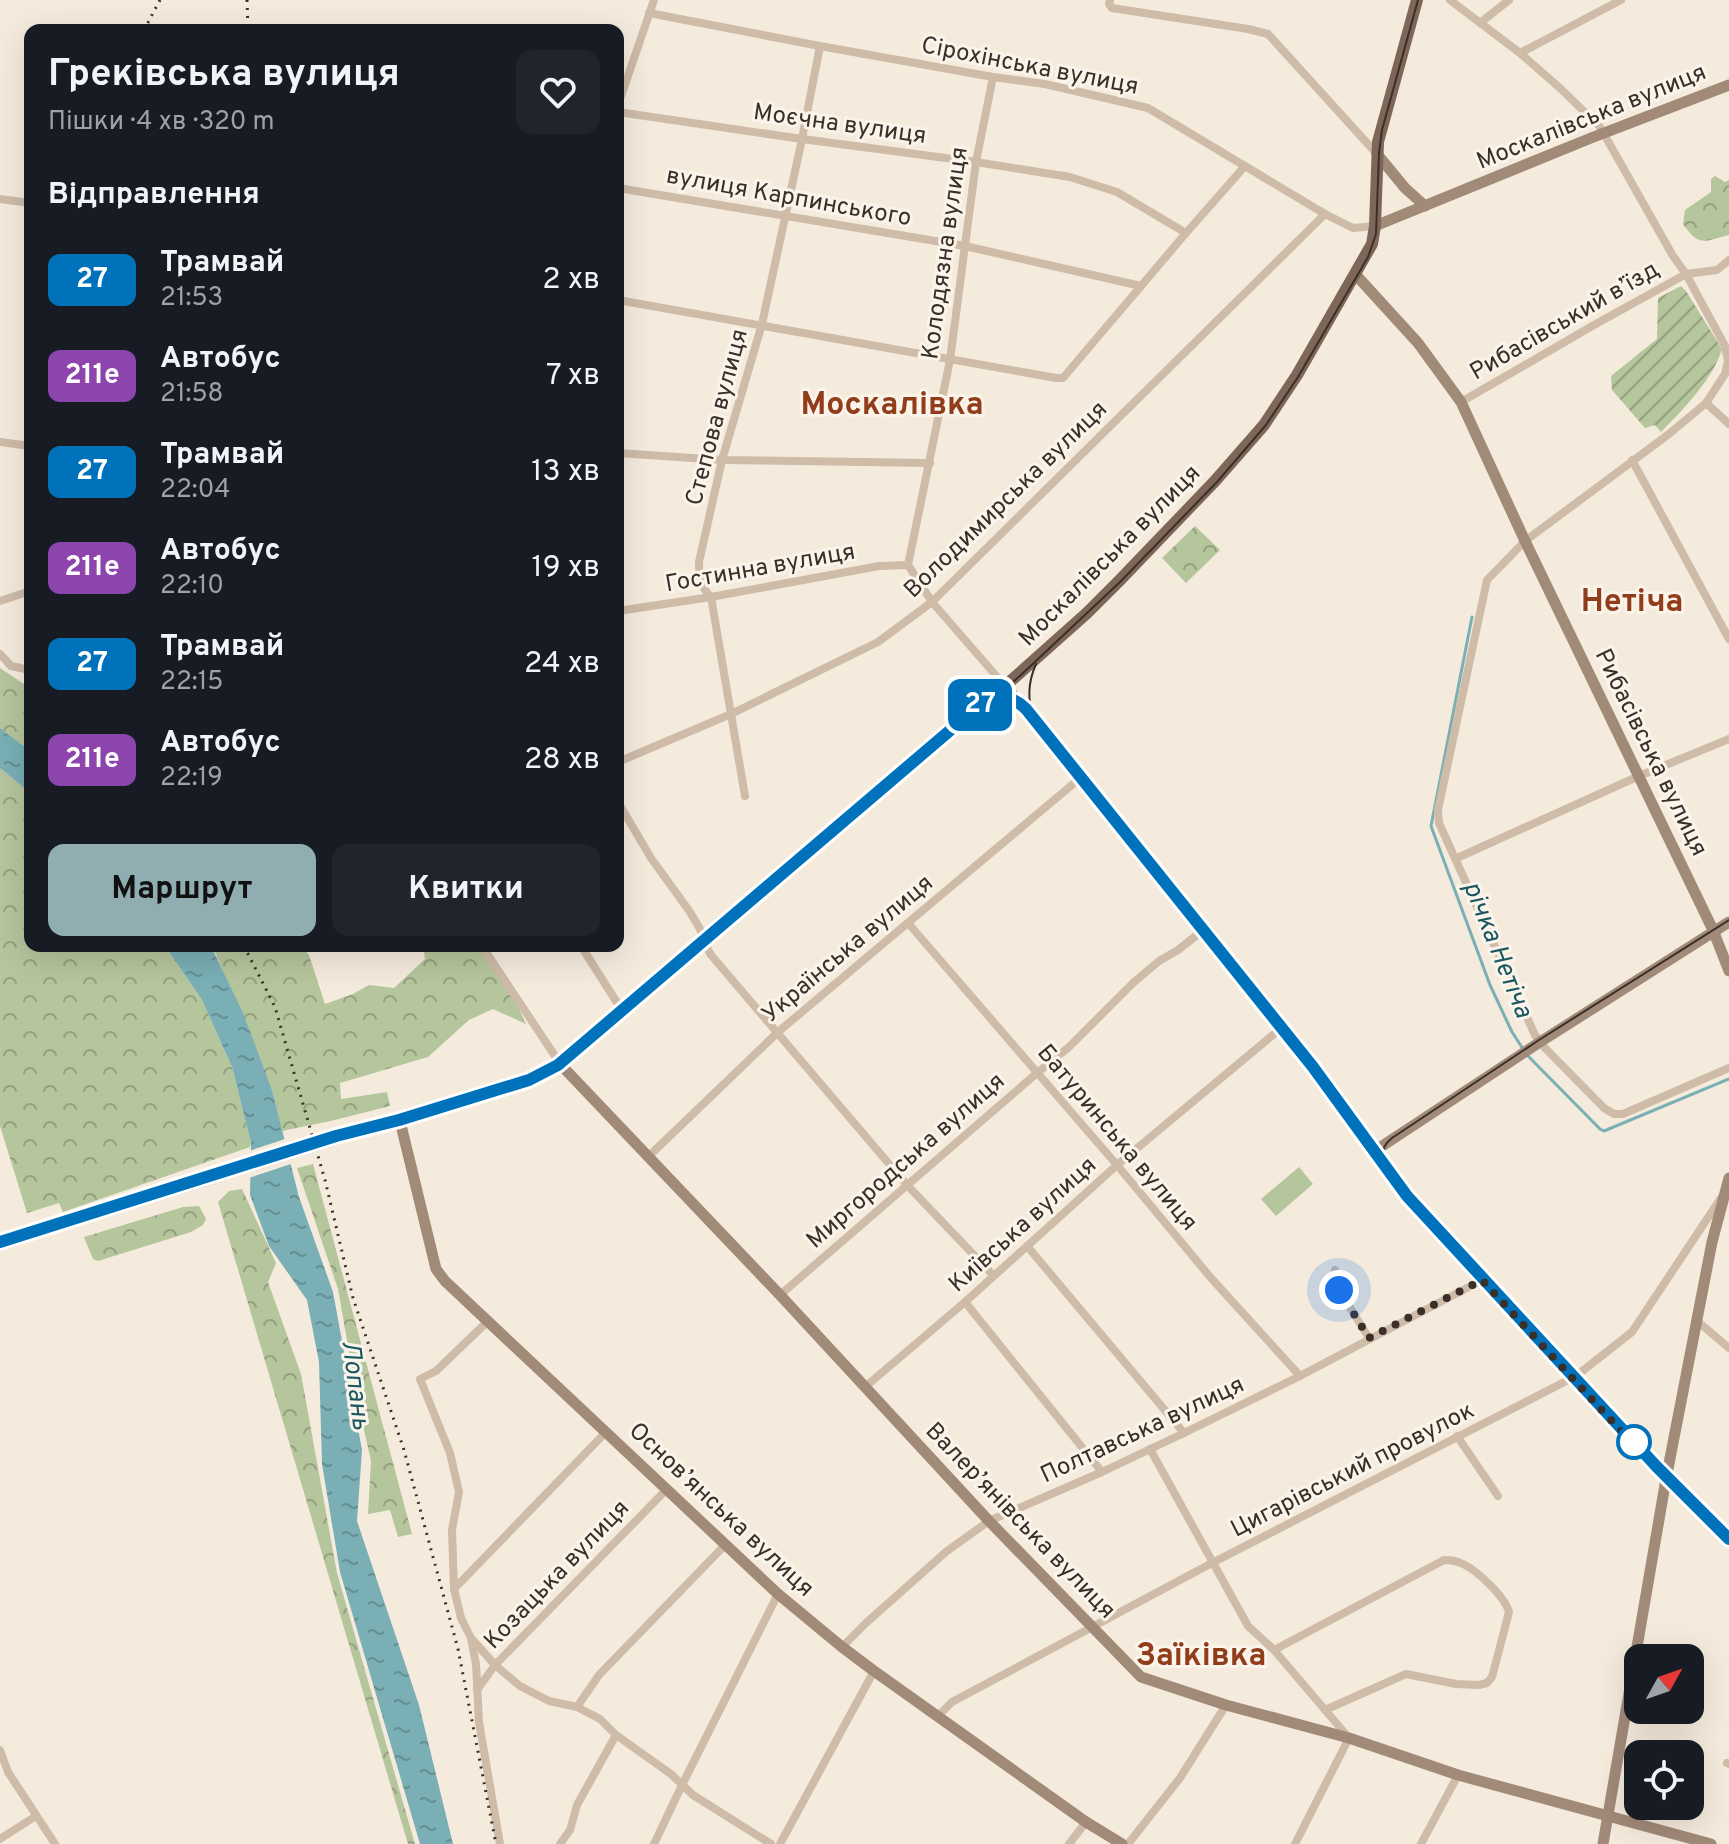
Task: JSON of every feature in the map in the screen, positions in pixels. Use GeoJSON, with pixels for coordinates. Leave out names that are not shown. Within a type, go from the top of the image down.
{"type":"FeatureCollection","features":[{"type":"Feature","properties":{"kind":"main road"},"geometry":{"type":"LineString","coordinates":[[1375,226],[1381,126],[1417,0]]}},
{"type":"Feature","properties":{"kind":"main road","name":"Москалівська вулиця"},"geometry":{"type":"LineString","coordinates":[[1005,686],[1119,581],[1264,425],[1356,275],[1371,247],[1375,226]]}},
{"type":"Feature","properties":{"kind":"main road"},"geometry":{"type":"LineString","coordinates":[[1005,686],[1311,1068],[1406,1197],[1666,1479],[1729,1541]]}},
{"type":"Feature","properties":{"kind":"street"},"geometry":{"type":"LineString","coordinates":[[624,87],[654,0]]}},
{"type":"Feature","properties":{"kind":"street"},"geometry":{"type":"LineString","coordinates":[[1110,0],[1112,8],[1125,11],[1268,34],[1405,188],[1425,206]]}},
{"type":"Feature","properties":{"kind":"street"},"geometry":{"type":"LineString","coordinates":[[1450,0],[1520,53],[1582,108],[1605,133],[1725,346],[1728,361],[1725,374],[1706,403],[1525,541],[1487,580],[1455,723],[1438,810],[1439,823],[1535,1035],[1604,1108],[1614,1114],[1623,1114],[1729,1068]]}},
{"type":"Feature","properties":{"kind":"street"},"geometry":{"type":"LineString","coordinates":[[1480,23],[1509,0]]}},
{"type":"Feature","properties":{"kind":"street"},"geometry":{"type":"LineString","coordinates":[[1520,53],[1621,0]]}},
{"type":"Feature","properties":{"kind":"street","name":"Сірохінська вулиця"},"geometry":{"type":"LineString","coordinates":[[649,13],[1045,84],[1148,108],[1325,214],[1353,228],[1375,226]]}},
{"type":"Feature","properties":{"kind":"street","name":"Степова вулиця"},"geometry":{"type":"LineString","coordinates":[[745,796],[711,597],[702,588],[699,562],[722,460],[762,324],[820,46]]}},
{"type":"Feature","properties":{"kind":"street","name":"Колодязна вулиця"},"geometry":{"type":"LineString","coordinates":[[908,565],[950,360],[976,162],[993,77]]}},
{"type":"Feature","properties":{"kind":"street","name":"Москалівська вулиця"},"geometry":{"type":"LineString","coordinates":[[1375,226],[1729,85]]}},
{"type":"Feature","properties":{"kind":"street","name":"Моєчна вулиця"},"geometry":{"type":"LineString","coordinates":[[624,113],[1070,177],[1117,192],[1186,233]]}},
{"type":"Feature","properties":{"kind":"street"},"geometry":{"type":"LineString","coordinates":[[624,301],[1063,378],[1245,166]]}},
{"type":"Feature","properties":{"kind":"street","name":"вулиця Карпинського"},"geometry":{"type":"LineString","coordinates":[[624,189],[965,246],[1141,286]]}},
{"type":"Feature","properties":{"kind":"street"},"geometry":{"type":"LineString","coordinates":[[0,199],[24,202]]}},
{"type":"Feature","properties":{"kind":"street","name":"Володимирська вулиця"},"geometry":{"type":"LineString","coordinates":[[624,759],[731,714],[878,642],[932,602],[1325,214]]}},
{"type":"Feature","properties":{"kind":"street","name":"Рибасівський в’їзд"},"geometry":{"type":"LineString","coordinates":[[1461,402],[1686,274],[1717,270],[1729,260]]}},
{"type":"Feature","properties":{"kind":"street","name":"Рибасівська вулиця"},"geometry":{"type":"LineString","coordinates":[[1356,275],[1418,343],[1461,402],[1712,927],[1729,971]]}},
{"type":"Feature","properties":{"kind":"street"},"geometry":{"type":"LineString","coordinates":[[1706,403],[1729,424]]}},
{"type":"Feature","properties":{"kind":"street"},"geometry":{"type":"LineString","coordinates":[[0,442],[24,445]]}},
{"type":"Feature","properties":{"kind":"street"},"geometry":{"type":"LineString","coordinates":[[624,453],[722,460],[930,463]]}},
{"type":"Feature","properties":{"kind":"street"},"geometry":{"type":"LineString","coordinates":[[1632,460],[1729,639]]}},
{"type":"Feature","properties":{"kind":"street"},"geometry":{"type":"LineString","coordinates":[[908,565],[932,602],[1005,686]]}},
{"type":"Feature","properties":{"kind":"street","name":"Гостинна вулиця"},"geometry":{"type":"LineString","coordinates":[[624,610],[879,566],[908,565]]}},
{"type":"Feature","properties":{"kind":"street"},"geometry":{"type":"LineString","coordinates":[[0,601],[24,593]]}},
{"type":"Feature","properties":{"kind":"street"},"geometry":{"type":"LineString","coordinates":[[0,654],[11,666],[24,669]]}},
{"type":"Feature","properties":{"kind":"street","name":"Москалівська вулиця"},"geometry":{"type":"LineString","coordinates":[[0,1245],[532,1081],[561,1065],[1005,686]]}},
{"type":"Feature","properties":{"kind":"street"},"geometry":{"type":"LineString","coordinates":[[1457,858],[1729,739]]}},
{"type":"Feature","properties":{"kind":"street","name":"Українська вулиця"},"geometry":{"type":"LineString","coordinates":[[649,1156],[778,1032],[1079,779]]}},
{"type":"Feature","properties":{"kind":"street"},"geometry":{"type":"LineString","coordinates":[[624,812],[651,858],[690,912],[711,955],[907,1185],[993,1275]]}},
{"type":"Feature","properties":{"kind":"street"},"geometry":{"type":"LineString","coordinates":[[1373,1152],[1712,927],[1729,922]]}},
{"type":"Feature","properties":{"kind":"street","name":"Батуринська вулиця"},"geometry":{"type":"LineString","coordinates":[[908,923],[1211,1278],[1300,1376]]}},
{"type":"Feature","properties":{"kind":"street","name":"Миргородська вулиця"},"geometry":{"type":"LineString","coordinates":[[780,1295],[1069,1047],[1142,975],[1202,931]]}},
{"type":"Feature","properties":{"kind":"street","name":"Валер’янівська вулиця"},"geometry":{"type":"LineString","coordinates":[[486,952],[561,1065],[989,1521],[1141,1677],[1226,1705],[1349,1738],[1458,1775],[1711,1844]]}},
{"type":"Feature","properties":{"kind":"street"},"geometry":{"type":"LineString","coordinates":[[585,952],[623,1012]]}},
{"type":"Feature","properties":{"kind":"street","name":"Київська вулиця"},"geometry":{"type":"LineString","coordinates":[[865,1387],[1117,1165],[1280,1029]]}},
{"type":"Feature","properties":{"kind":"street","name":"Основ’янська вулиця"},"geometry":{"type":"LineString","coordinates":[[400,1121],[436,1269],[445,1281],[778,1594],[874,1671],[1086,1822],[1122,1844]]}},
{"type":"Feature","properties":{"kind":"street"},"geometry":{"type":"LineString","coordinates":[[1603,1844],[1696,1320],[1729,1178]]}},
{"type":"Feature","properties":{"kind":"street","name":"Цигарівський провулок"},"geometry":{"type":"LineString","coordinates":[[938,1716],[952,1702],[1212,1563],[1572,1378],[1632,1332],[1725,1191]]}},
{"type":"Feature","properties":{"kind":"street"},"geometry":{"type":"LineString","coordinates":[[1027,1246],[1184,1433]]}},
{"type":"Feature","properties":{"kind":"street"},"geometry":{"type":"LineString","coordinates":[[1335,1270],[1339,1290],[1369,1338]]}},
{"type":"Feature","properties":{"kind":"street","name":"Полтавська вулиця"},"geometry":{"type":"LineString","coordinates":[[842,1647],[947,1551],[989,1521],[1184,1433],[1482,1280]]}},
{"type":"Feature","properties":{"kind":"street"},"geometry":{"type":"LineString","coordinates":[[965,1302],[1102,1472]]}},
{"type":"Feature","properties":{"kind":"street"},"geometry":{"type":"LineString","coordinates":[[1696,1320],[1729,1348]]}},
{"type":"Feature","properties":{"kind":"street"},"geometry":{"type":"LineString","coordinates":[[488,1321],[436,1371],[420,1379],[450,1453],[459,1492],[452,1530],[454,1589],[461,1618],[471,1638],[495,1665],[520,1686],[549,1701],[577,1707],[600,1719],[616,1735],[683,1783],[693,1795],[771,1844]]}},
{"type":"Feature","properties":{"kind":"street"},"geometry":{"type":"LineString","coordinates":[[454,1589],[606,1432]]}},
{"type":"Feature","properties":{"kind":"street"},"geometry":{"type":"LineString","coordinates":[[1457,1436],[1498,1496]]}},
{"type":"Feature","properties":{"kind":"street"},"geometry":{"type":"LineString","coordinates":[[1150,1449],[1248,1626],[1274,1650],[1349,1738],[1295,1844]]}},
{"type":"Feature","properties":{"kind":"street","name":"Козацька вулиця"},"geometry":{"type":"LineString","coordinates":[[477,1690],[495,1665],[667,1489]]}},
{"type":"Feature","properties":{"kind":"street"},"geometry":{"type":"LineString","coordinates":[[577,1707],[599,1675],[726,1544]]}},
{"type":"Feature","properties":{"kind":"street"},"geometry":{"type":"LineString","coordinates":[[1274,1650],[1444,1560],[1467,1565],[1506,1603],[1509,1612],[1492,1677],[1487,1683],[1456,1684],[1406,1674],[1325,1710]]}},
{"type":"Feature","properties":{"kind":"street"},"geometry":{"type":"LineString","coordinates":[[654,1844],[778,1594]]}},
{"type":"Feature","properties":{"kind":"street"},"geometry":{"type":"LineString","coordinates":[[471,1638],[476,1664],[479,1722],[500,1844]]}},
{"type":"Feature","properties":{"kind":"street"},"geometry":{"type":"LineString","coordinates":[[780,1844],[874,1671]]}},
{"type":"Feature","properties":{"kind":"street"},"geometry":{"type":"LineString","coordinates":[[1128,1844],[1180,1778],[1226,1705]]}},
{"type":"Feature","properties":{"kind":"street"},"geometry":{"type":"LineString","coordinates":[[560,1844],[570,1830],[577,1805],[616,1735]]}},
{"type":"Feature","properties":{"kind":"street"},"geometry":{"type":"LineString","coordinates":[[0,1750],[8,1772],[55,1844]]}},
{"type":"Feature","properties":{"kind":"street"},"geometry":{"type":"LineString","coordinates":[[1421,1844],[1458,1775]]}},
{"type":"Feature","properties":{"kind":"street"},"geometry":{"type":"LineString","coordinates":[[0,1839],[36,1816]]}},
{"type":"Feature","properties":{"kind":"street"},"geometry":{"type":"LineString","coordinates":[[1069,1844],[1086,1822]]}},
{"type":"Feature","properties":{"kind":"green space"},"geometry":{"type":"Polygon","coordinates":[[[1715,176],[1725,182],[1729,180],[1729,235],[1698,240],[1683,224],[1685,210],[1711,192],[1711,179],[1715,176]]]}},
{"type":"Feature","properties":{"kind":"green space"},"geometry":{"type":"Polygon","coordinates":[[[1681,286],[1722,349],[1705,383],[1661,432],[1655,425],[1645,428],[1612,390],[1611,376],[1657,339],[1658,298],[1681,286]]]}},
{"type":"Feature","properties":{"kind":"green space"},"geometry":{"type":"Polygon","coordinates":[[[1195,526],[1220,550],[1186,583],[1162,558],[1195,526]]]}},
{"type":"Feature","properties":{"kind":"green space"},"geometry":{"type":"Polygon","coordinates":[[[0,668],[24,684],[24,747],[0,728],[0,668]]]}},
{"type":"Feature","properties":{"kind":"green space"},"geometry":{"type":"Polygon","coordinates":[[[0,768],[24,788],[24,952],[169,952],[202,1000],[232,1067],[251,1143],[250,1147],[63,1212],[59,1203],[27,1213],[0,1126],[0,768]]]}},
{"type":"Feature","properties":{"kind":"green space"},"geometry":{"type":"Polygon","coordinates":[[[215,952],[307,952],[325,1004],[369,985],[394,988],[425,959],[424,952],[486,952],[509,987],[526,1024],[493,1009],[469,1020],[428,1057],[340,1083],[341,1099],[387,1092],[390,1106],[282,1131],[272,1090],[215,952]]]}},
{"type":"Feature","properties":{"kind":"green space"},"geometry":{"type":"Polygon","coordinates":[[[313,1164],[412,1534],[398,1537],[390,1510],[368,1514],[371,1461],[338,1289],[297,1168],[313,1164]]]}},
{"type":"Feature","properties":{"kind":"green space"},"geometry":{"type":"Polygon","coordinates":[[[1299,1167],[1313,1184],[1276,1216],[1261,1199],[1299,1167]]]}},
{"type":"Feature","properties":{"kind":"green space"},"geometry":{"type":"Polygon","coordinates":[[[242,1189],[276,1263],[268,1282],[301,1374],[337,1573],[415,1844],[408,1844],[218,1202],[229,1191],[242,1189]]]}},
{"type":"Feature","properties":{"kind":"green space"},"geometry":{"type":"Polygon","coordinates":[[[199,1206],[206,1219],[203,1225],[191,1232],[98,1261],[93,1259],[84,1237],[183,1207],[199,1206]]]}},
{"type":"Feature","properties":{"kind":"water"},"geometry":{"type":"Polygon","coordinates":[[[0,728],[24,746],[24,788],[0,768],[0,728]]]}},
{"type":"Feature","properties":{"kind":"water"},"geometry":{"type":"Polygon","coordinates":[[[169,952],[214,952],[243,1013],[272,1090],[299,1197],[333,1292],[362,1450],[357,1521],[419,1705],[453,1844],[420,1844],[340,1572],[322,1464],[319,1362],[307,1300],[269,1246],[250,1195],[251,1143],[232,1067],[202,1000],[169,952]]]}},
{"type":"Feature","properties":{"kind":"pier"},"geometry":{"type":"Polygon","coordinates":[[[288,1138],[294,1163],[246,1179],[246,1152],[288,1138]]]}},
{"type":"Feature","properties":{"kind":"waterway","name":"річка Нетіча"},"geometry":{"type":"LineString","coordinates":[[1472,617],[1431,826],[1490,985],[1523,1049]]}},
{"type":"Feature","properties":{"kind":"waterway","name":"річка Нетіча"},"geometry":{"type":"LineString","coordinates":[[1527,1055],[1604,1131],[1729,1079]]}},
{"type":"Feature","properties":{"kind":"tram line"},"geometry":{"type":"LineString","coordinates":[[0,1247],[523,1086],[547,1075],[583,1049],[1021,675],[1120,582],[1217,482],[1266,425],[1298,377],[1368,257],[1376,234],[1382,130],[1418,0]]}},
{"type":"Feature","properties":{"kind":"tram line"},"geometry":{"type":"LineString","coordinates":[[1034,718],[1029,691],[1036,664]]}},
{"type":"Feature","properties":{"kind":"tram line","name":"27"},"geometry":{"type":"LineString","coordinates":[[0,1242],[336,1136],[529,1080],[558,1065],[981,704],[995,697],[1008,697],[1026,709],[1150,863],[1313,1067],[1407,1196],[1657,1467],[1729,1539]]}},
{"type":"Feature","properties":{"kind":"tram line"},"geometry":{"type":"LineString","coordinates":[[992,698],[1010,699],[1026,709],[1313,1067],[1407,1196],[1666,1477],[1729,1539]]}},
{"type":"Feature","properties":{"kind":"tram line"},"geometry":{"type":"LineString","coordinates":[[1383,1165],[1383,1150],[1392,1138],[1539,1040],[1729,920]]}},
{"type":"Feature","properties":{"kind":"railway"},"geometry":{"type":"LineString","coordinates":[[147,24],[160,0]]}},
{"type":"Feature","properties":{"kind":"railway"},"geometry":{"type":"LineString","coordinates":[[247,0],[248,24]]}},
{"type":"Feature","properties":{"kind":"railway"},"geometry":{"type":"LineString","coordinates":[[247,952],[275,1007],[325,1180],[353,1298],[404,1450],[458,1649],[496,1844]]}},
{"type":"Feature","properties":{"kind":"district","name":"Москалівка"},"geometry":{"type":"Point","coordinates":[892,403]}},
{"type":"Feature","properties":{"kind":"district","name":"Нетіча"},"geometry":{"type":"Point","coordinates":[1632,600]}},
{"type":"Feature","properties":{"kind":"district","name":"Заїківка"},"geometry":{"type":"Point","coordinates":[1201,1654]}},
{"type":"Feature","properties":{"kind":"route"},"geometry":{"type":"LineString","coordinates":[[1339,1290],[1369,1338],[1482,1280],[1634,1442]]}},
{"type":"Feature","properties":{"kind":"water label","name":"Лопань"},"geometry":{"type":"Point","coordinates":[357,1385]}}]}
